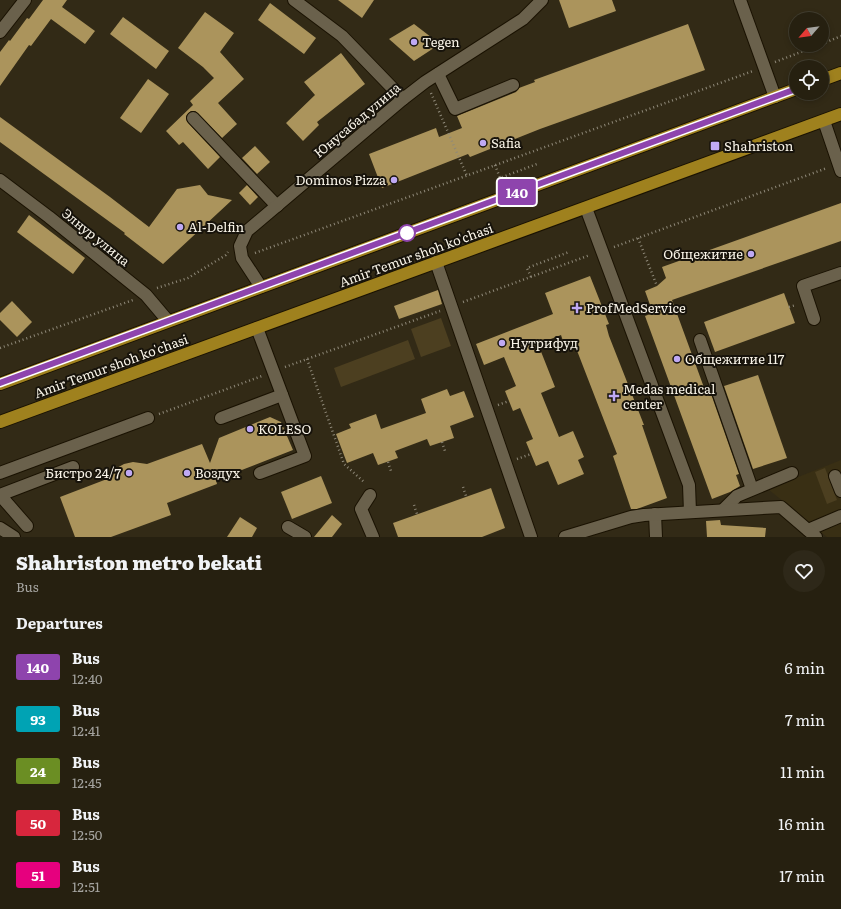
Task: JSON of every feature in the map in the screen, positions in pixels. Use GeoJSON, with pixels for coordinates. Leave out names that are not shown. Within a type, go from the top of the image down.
{"type":"FeatureCollection","features":[{"type":"Feature","properties":{"kind":"main road"},"geometry":{"type":"LineString","coordinates":[[829,77],[841,73]]}},
{"type":"Feature","properties":{"kind":"main road","name":"Amir Temur shoh ko'chasi"},"geometry":{"type":"LineString","coordinates":[[0,384],[789,92]]}},
{"type":"Feature","properties":{"kind":"main road","name":"Amir Temur shoh ko'chasi"},"geometry":{"type":"LineString","coordinates":[[0,422],[841,114]]}},
{"type":"Feature","properties":{"kind":"street"},"geometry":{"type":"LineString","coordinates":[[0,32],[25,0]]}},
{"type":"Feature","properties":{"kind":"street"},"geometry":{"type":"LineString","coordinates":[[294,0],[342,36],[403,99]]}},
{"type":"Feature","properties":{"kind":"street","name":"Юнусабад улица"},"geometry":{"type":"LineString","coordinates":[[242,258],[240,246],[247,231],[403,99],[425,82],[523,19],[542,0]]}},
{"type":"Feature","properties":{"kind":"street"},"geometry":{"type":"LineString","coordinates":[[740,0],[775,97]]}},
{"type":"Feature","properties":{"kind":"street"},"geometry":{"type":"LineString","coordinates":[[438,74],[455,109],[513,85]]}},
{"type":"Feature","properties":{"kind":"street"},"geometry":{"type":"LineString","coordinates":[[193,118],[277,206]]}},
{"type":"Feature","properties":{"kind":"street"},"geometry":{"type":"LineString","coordinates":[[824,121],[840,167]]}},
{"type":"Feature","properties":{"kind":"street","name":"Элнур улица"},"geometry":{"type":"LineString","coordinates":[[0,180],[49,216],[146,295],[168,321]]}},
{"type":"Feature","properties":{"kind":"street"},"geometry":{"type":"LineString","coordinates":[[586,208],[689,485],[690,512]]}},
{"type":"Feature","properties":{"kind":"street"},"geometry":{"type":"LineString","coordinates":[[242,258],[261,287]]}},
{"type":"Feature","properties":{"kind":"street"},"geometry":{"type":"LineString","coordinates":[[436,262],[531,537]]}},
{"type":"Feature","properties":{"kind":"street"},"geometry":{"type":"LineString","coordinates":[[814,319],[803,286],[841,273]]}},
{"type":"Feature","properties":{"kind":"street"},"geometry":{"type":"LineString","coordinates":[[257,328],[305,456],[260,473]]}},
{"type":"Feature","properties":{"kind":"street"},"geometry":{"type":"LineString","coordinates":[[700,340],[752,489]]}},
{"type":"Feature","properties":{"kind":"street"},"geometry":{"type":"LineString","coordinates":[[221,418],[282,395]]}},
{"type":"Feature","properties":{"kind":"street"},"geometry":{"type":"LineString","coordinates":[[0,473],[148,418]]}},
{"type":"Feature","properties":{"kind":"street"},"geometry":{"type":"LineString","coordinates":[[27,526],[0,495],[73,467]]}},
{"type":"Feature","properties":{"kind":"street"},"geometry":{"type":"LineString","coordinates":[[723,510],[737,496],[792,473]]}},
{"type":"Feature","properties":{"kind":"street"},"geometry":{"type":"LineString","coordinates":[[835,476],[841,491]]}},
{"type":"Feature","properties":{"kind":"street"},"geometry":{"type":"LineString","coordinates":[[370,496],[361,509],[373,537]]}},
{"type":"Feature","properties":{"kind":"street"},"geometry":{"type":"LineString","coordinates":[[565,537],[631,517],[655,514],[781,507],[812,534],[841,516]]}},
{"type":"Feature","properties":{"kind":"street"},"geometry":{"type":"LineString","coordinates":[[655,514],[656,537]]}},
{"type":"Feature","properties":{"kind":"street"},"geometry":{"type":"LineString","coordinates":[[288,527],[305,537]]}},
{"type":"Feature","properties":{"kind":"street"},"geometry":{"type":"LineString","coordinates":[[0,528],[14,537]]}},
{"type":"Feature","properties":{"kind":"path"},"geometry":{"type":"LineString","coordinates":[[829,41],[841,36]]}},
{"type":"Feature","properties":{"kind":"path"},"geometry":{"type":"LineString","coordinates":[[226,254],[242,258],[801,52]]}},
{"type":"Feature","properties":{"kind":"path"},"geometry":{"type":"LineString","coordinates":[[425,82],[467,176]]}},
{"type":"Feature","properties":{"kind":"path"},"geometry":{"type":"LineString","coordinates":[[495,165],[500,178],[537,164]]}},
{"type":"Feature","properties":{"kind":"path"},"geometry":{"type":"LineString","coordinates":[[148,418],[602,251],[840,167]]}},
{"type":"Feature","properties":{"kind":"path"},"geometry":{"type":"LineString","coordinates":[[638,238],[657,286]]}},
{"type":"Feature","properties":{"kind":"path"},"geometry":{"type":"LineString","coordinates":[[532,277],[527,268],[569,252]]}},
{"type":"Feature","properties":{"kind":"path"},"geometry":{"type":"LineString","coordinates":[[307,359],[344,464],[364,482]]}},
{"type":"Feature","properties":{"kind":"path"},"geometry":{"type":"LineString","coordinates":[[442,442],[445,451]]}},
{"type":"Feature","properties":{"kind":"path"},"geometry":{"type":"LineString","coordinates":[[388,462],[391,471]]}},
{"type":"Feature","properties":{"kind":"path"},"geometry":{"type":"LineString","coordinates":[[463,487],[466,496]]}},
{"type":"Feature","properties":{"kind":"path"},"geometry":{"type":"LineString","coordinates":[[414,504],[417,514]]}},
{"type":"Feature","properties":{"kind":"shaded area"},"geometry":{"type":"Polygon","coordinates":[[[441,318],[451,346],[421,357],[411,329],[441,318]]]}},
{"type":"Feature","properties":{"kind":"shaded area"},"geometry":{"type":"Polygon","coordinates":[[[408,340],[415,359],[341,387],[334,368],[408,340]]]}},
{"type":"Feature","properties":{"kind":"shaded area"},"geometry":{"type":"Polygon","coordinates":[[[841,460],[841,537],[827,537],[768,489],[841,460]]]}},
{"type":"Feature","properties":{"kind":"shaded area"},"geometry":{"type":"Polygon","coordinates":[[[825,468],[837,500],[827,504],[815,472],[825,468]]]}},
{"type":"Feature","properties":{"kind":"building"},"geometry":{"type":"Polygon","coordinates":[[[43,0],[67,0],[62,7],[95,31],[85,44],[51,19],[31,46],[29,45],[0,86],[0,52],[27,18],[29,19],[43,0]]]}},
{"type":"Feature","properties":{"kind":"building"},"geometry":{"type":"Polygon","coordinates":[[[338,0],[374,0],[362,18],[338,0]]]}},
{"type":"Feature","properties":{"kind":"building"},"geometry":{"type":"Polygon","coordinates":[[[559,0],[612,0],[616,11],[569,28],[559,0]]]}},
{"type":"Feature","properties":{"kind":"building"},"geometry":{"type":"Polygon","coordinates":[[[270,3],[316,38],[304,54],[258,20],[270,3]]]}},
{"type":"Feature","properties":{"kind":"building"},"geometry":{"type":"Polygon","coordinates":[[[205,12],[234,33],[220,52],[244,79],[218,103],[237,124],[222,138],[195,111],[191,111],[186,116],[188,123],[220,157],[208,169],[183,142],[179,145],[166,131],[193,105],[190,101],[214,78],[203,67],[178,48],[205,12]]]}},
{"type":"Feature","properties":{"kind":"building"},"geometry":{"type":"Polygon","coordinates":[[[123,17],[169,51],[156,69],[110,34],[123,17]]]}},
{"type":"Feature","properties":{"kind":"building","name":"Tegen"},"geometry":{"type":"Polygon","coordinates":[[[414,24],[440,44],[414,61],[389,39],[414,24]]]}},
{"type":"Feature","properties":{"kind":"building"},"geometry":{"type":"Polygon","coordinates":[[[688,24],[705,70],[540,129],[470,157],[468,154],[382,188],[369,154],[436,128],[439,137],[462,128],[457,116],[516,92],[519,88],[535,82],[534,80],[688,24]]]}},
{"type":"Feature","properties":{"kind":"building"},"geometry":{"type":"Polygon","coordinates":[[[341,53],[365,84],[317,122],[319,125],[303,141],[286,123],[315,95],[304,82],[341,53]]]}},
{"type":"Feature","properties":{"kind":"building"},"geometry":{"type":"Polygon","coordinates":[[[148,79],[169,94],[141,133],[120,118],[148,79]]]}},
{"type":"Feature","properties":{"kind":"building"},"geometry":{"type":"Polygon","coordinates":[[[0,117],[149,227],[177,189],[200,185],[208,195],[232,200],[163,264],[124,234],[125,233],[0,142],[0,117]]]}},
{"type":"Feature","properties":{"kind":"building"},"geometry":{"type":"Polygon","coordinates":[[[255,146],[270,162],[257,174],[242,158],[255,146]]]}},
{"type":"Feature","properties":{"kind":"building"},"geometry":{"type":"Polygon","coordinates":[[[247,185],[258,197],[250,205],[239,193],[247,185]]]}},
{"type":"Feature","properties":{"kind":"building"},"geometry":{"type":"Polygon","coordinates":[[[841,203],[841,241],[672,300],[706,393],[710,391],[739,474],[736,475],[740,486],[730,492],[712,499],[645,316],[653,313],[645,291],[657,286],[666,278],[662,267],[841,203]]]}},
{"type":"Feature","properties":{"kind":"building"},"geometry":{"type":"Polygon","coordinates":[[[29,215],[85,258],[73,274],[17,232],[29,215]]]}},
{"type":"Feature","properties":{"kind":"building"},"geometry":{"type":"Polygon","coordinates":[[[590,276],[609,324],[606,325],[609,336],[644,425],[642,425],[667,498],[637,509],[631,509],[613,456],[617,454],[576,348],[569,351],[565,340],[563,341],[561,335],[538,344],[555,387],[541,393],[559,437],[573,431],[584,457],[578,460],[584,474],[558,485],[548,461],[536,466],[526,442],[533,439],[520,408],[513,411],[505,391],[516,386],[504,357],[484,365],[476,344],[553,314],[545,293],[590,276]]]}},
{"type":"Feature","properties":{"kind":"building"},"geometry":{"type":"Polygon","coordinates":[[[438,290],[442,304],[399,319],[394,306],[438,290]]]}},
{"type":"Feature","properties":{"kind":"building"},"geometry":{"type":"Polygon","coordinates":[[[784,293],[795,323],[715,352],[704,322],[784,293]]]}},
{"type":"Feature","properties":{"kind":"building"},"geometry":{"type":"Polygon","coordinates":[[[12,301],[32,322],[17,337],[0,320],[0,313],[12,301]]]}},
{"type":"Feature","properties":{"kind":"building"},"geometry":{"type":"Polygon","coordinates":[[[758,375],[787,458],[753,469],[724,386],[758,375]]]}},
{"type":"Feature","properties":{"kind":"building"},"geometry":{"type":"Polygon","coordinates":[[[447,389],[450,396],[464,391],[474,417],[450,426],[454,438],[430,446],[427,439],[395,451],[398,458],[378,465],[373,453],[347,463],[336,434],[351,428],[349,424],[376,414],[381,429],[426,413],[421,399],[447,389]]]}},
{"type":"Feature","properties":{"kind":"building"},"geometry":{"type":"Polygon","coordinates":[[[270,417],[281,422],[293,450],[216,480],[217,484],[167,503],[171,515],[111,537],[75,537],[60,497],[107,479],[115,469],[124,464],[133,462],[147,464],[202,444],[210,463],[219,438],[270,417]]]}},
{"type":"Feature","properties":{"kind":"building"},"geometry":{"type":"Polygon","coordinates":[[[321,476],[332,503],[292,519],[281,492],[321,476]]]}},
{"type":"Feature","properties":{"kind":"building"},"geometry":{"type":"Polygon","coordinates":[[[491,488],[505,528],[482,537],[398,537],[393,523],[491,488]]]}},
{"type":"Feature","properties":{"kind":"building"},"geometry":{"type":"Polygon","coordinates":[[[332,515],[342,524],[332,537],[314,537],[332,515]]]}},
{"type":"Feature","properties":{"kind":"building"},"geometry":{"type":"Polygon","coordinates":[[[240,517],[257,528],[252,537],[227,537],[240,517]]]}},
{"type":"Feature","properties":{"kind":"building"},"geometry":{"type":"Polygon","coordinates":[[[720,520],[721,525],[766,528],[765,537],[707,537],[706,521],[720,520]]]}},
{"type":"Feature","properties":{"kind":"bus line","name":"140"},"geometry":{"type":"LineString","coordinates":[[0,383],[789,92]]}},
{"type":"Feature","properties":{"kind":"place","name":"Tegen"},"geometry":{"type":"Point","coordinates":[414,42]}},
{"type":"Feature","properties":{"kind":"place","name":"Safia"},"geometry":{"type":"Point","coordinates":[483,143]}},
{"type":"Feature","properties":{"kind":"place","name":"Shahriston"},"geometry":{"type":"Point","coordinates":[715,146]}},
{"type":"Feature","properties":{"kind":"place","name":"Dominos Pizza"},"geometry":{"type":"Point","coordinates":[394,180]}},
{"type":"Feature","properties":{"kind":"place","name":"Al-Delfin"},"geometry":{"type":"Point","coordinates":[180,227]}},
{"type":"Feature","properties":{"kind":"place","name":"Общежитие"},"geometry":{"type":"Point","coordinates":[751,254]}},
{"type":"Feature","properties":{"kind":"place","name":"ProfMedService"},"geometry":{"type":"Point","coordinates":[577,308]}},
{"type":"Feature","properties":{"kind":"place","name":"Нутрифуд"},"geometry":{"type":"Point","coordinates":[502,343]}},
{"type":"Feature","properties":{"kind":"place","name":"Общежитие 117"},"geometry":{"type":"Point","coordinates":[677,359]}},
{"type":"Feature","properties":{"kind":"place","name":"Medas medical center"},"geometry":{"type":"Point","coordinates":[614,396]}},
{"type":"Feature","properties":{"kind":"place","name":"KOLESO"},"geometry":{"type":"Point","coordinates":[250,429]}},
{"type":"Feature","properties":{"kind":"place","name":"Бистро 24/7"},"geometry":{"type":"Point","coordinates":[129,473]}},
{"type":"Feature","properties":{"kind":"place","name":"Воздух"},"geometry":{"type":"Point","coordinates":[187,473]}}]}
